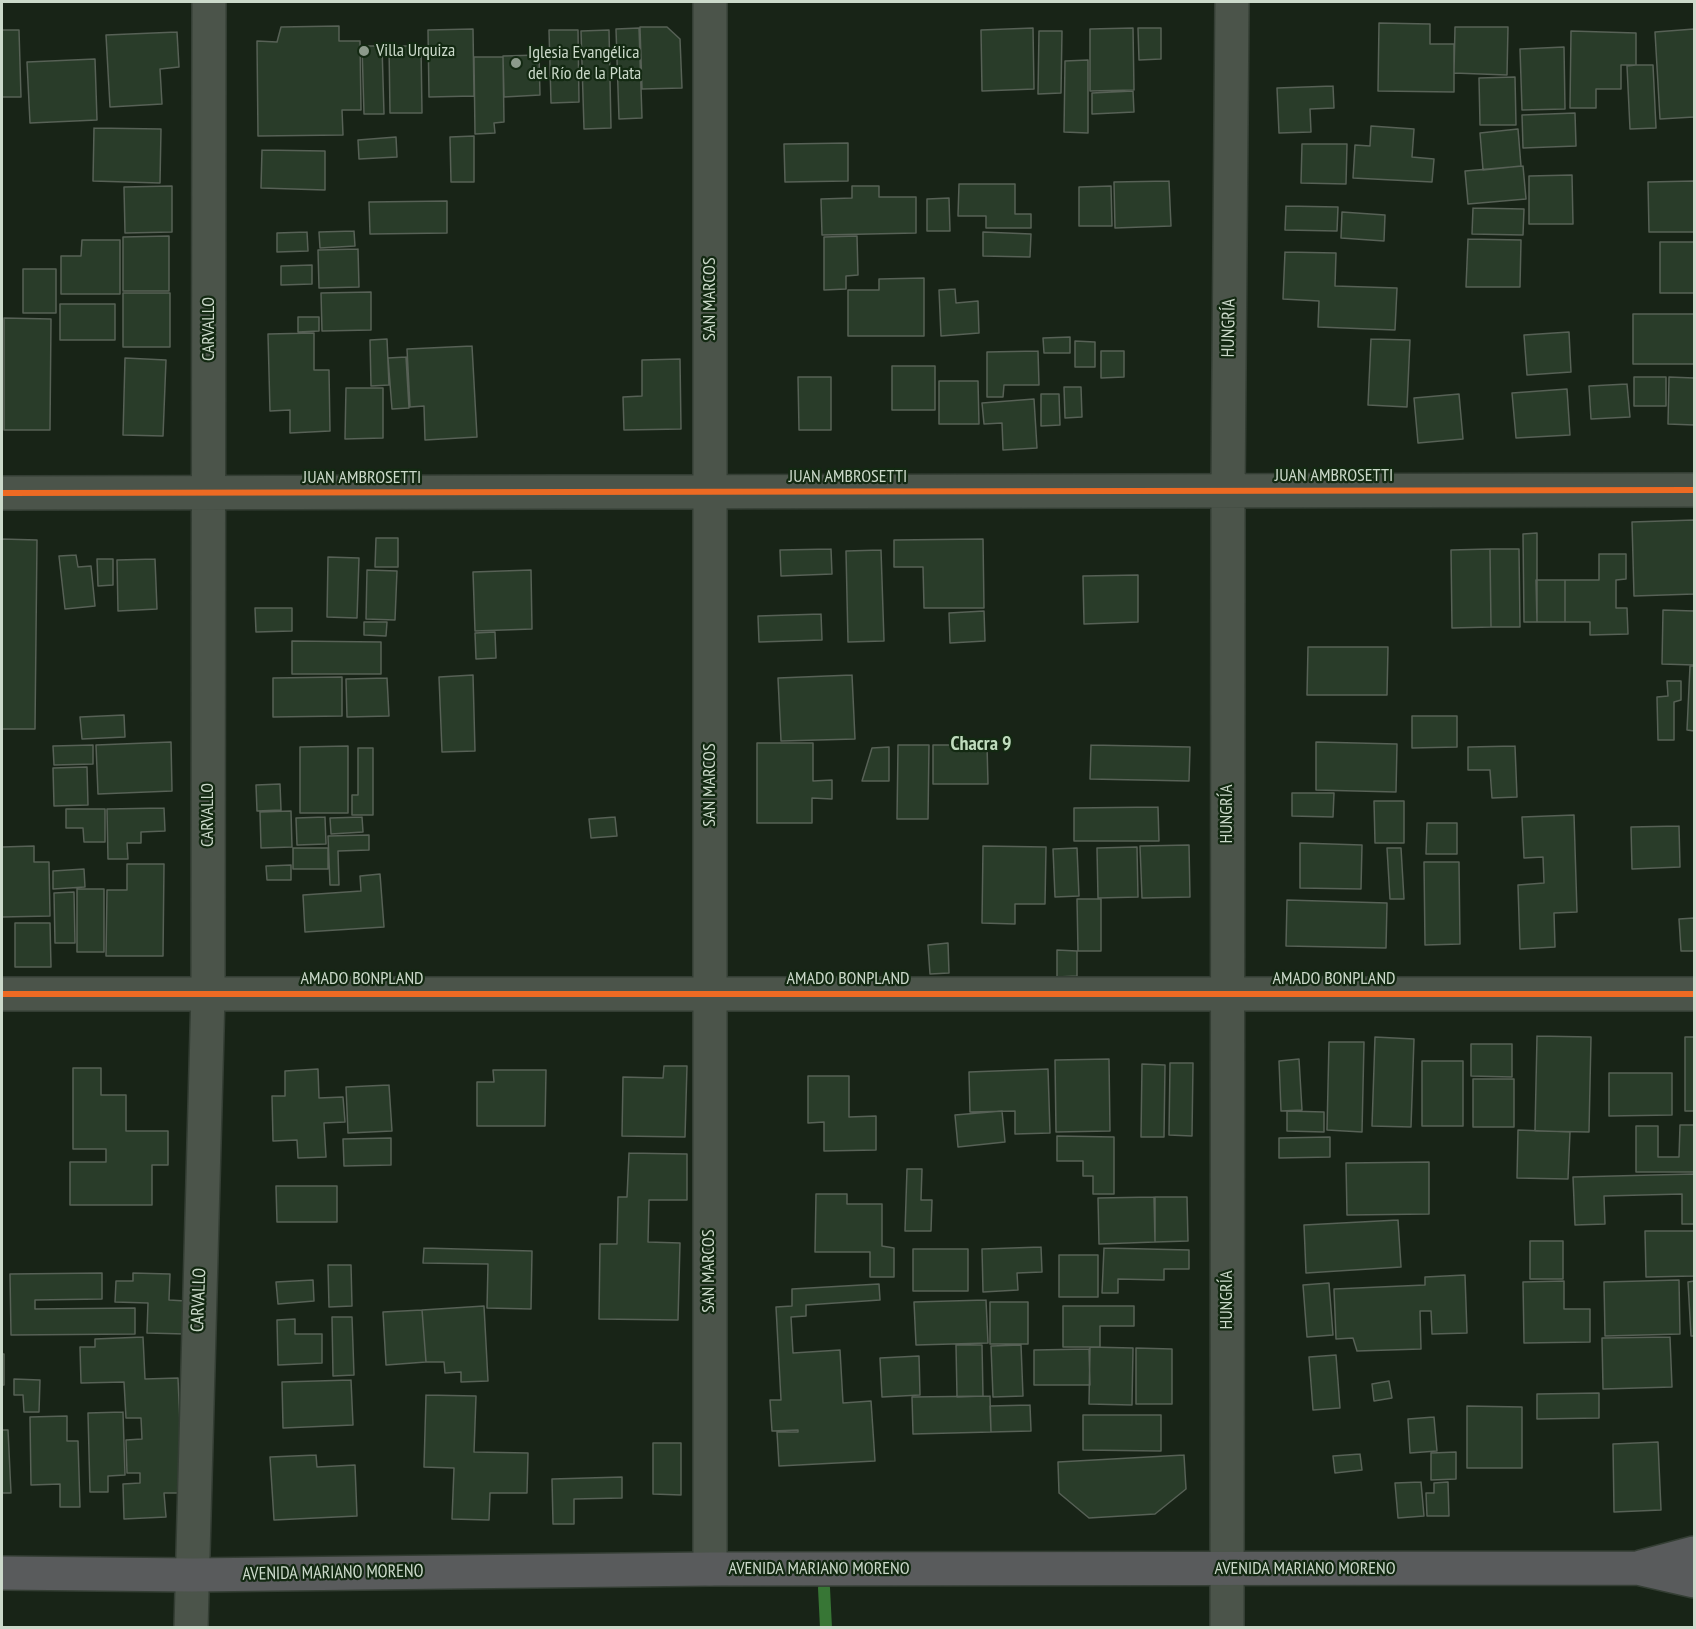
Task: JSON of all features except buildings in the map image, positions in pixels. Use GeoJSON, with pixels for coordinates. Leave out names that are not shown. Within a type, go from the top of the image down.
{"type":"FeatureCollection","features":[{"type":"Feature","properties":{"kind":"main road"},"geometry":{"type":"LineString","coordinates":[[1637,1568],[1695,1552]]}},
{"type":"Feature","properties":{"kind":"main road","name":"AVENIDA MARIANO MORENO"},"geometry":{"type":"LineString","coordinates":[[2,1573],[192,1575],[710,1569],[1637,1568]]}},
{"type":"Feature","properties":{"kind":"main road"},"geometry":{"type":"LineString","coordinates":[[1637,1568],[1695,1581]]}},
{"type":"Feature","properties":{"kind":"street","name":"CARVALLO"},"geometry":{"type":"LineString","coordinates":[[191,1628],[208,994],[209,2]]}},
{"type":"Feature","properties":{"kind":"street","name":"SAN MARCOS"},"geometry":{"type":"LineString","coordinates":[[710,2],[710,1569]]}},
{"type":"Feature","properties":{"kind":"street","name":"HUNGRÍA"},"geometry":{"type":"LineString","coordinates":[[1227,1628],[1228,491],[1232,2]]}},
{"type":"Feature","properties":{"kind":"street","name":"JUAN AMBROSETTI"},"geometry":{"type":"LineString","coordinates":[[2,494],[1695,490]]}},
{"type":"Feature","properties":{"kind":"street","name":"AMADO BONPLAND"},"geometry":{"type":"LineString","coordinates":[[2,994],[1695,994]]}},
{"type":"Feature","properties":{"kind":"waterway"},"geometry":{"type":"LineString","coordinates":[[824,1588],[826,1628]]}},
{"type":"Feature","properties":{"kind":"cycle path"},"geometry":{"type":"LineString","coordinates":[[2,493],[1694,490]]}},
{"type":"Feature","properties":{"kind":"cycle path"},"geometry":{"type":"LineString","coordinates":[[2,994],[1694,994]]}},
{"type":"Feature","properties":{"kind":"place","name":"Villa Urquiza"},"geometry":{"type":"Point","coordinates":[364,51]}},
{"type":"Feature","properties":{"kind":"place","name":"Iglesia Evangélica del Río de la Plata"},"geometry":{"type":"Point","coordinates":[516,63]}},
{"type":"Feature","properties":{"kind":"district","name":"Chacra 9"},"geometry":{"type":"Point","coordinates":[981,744]}}]}
